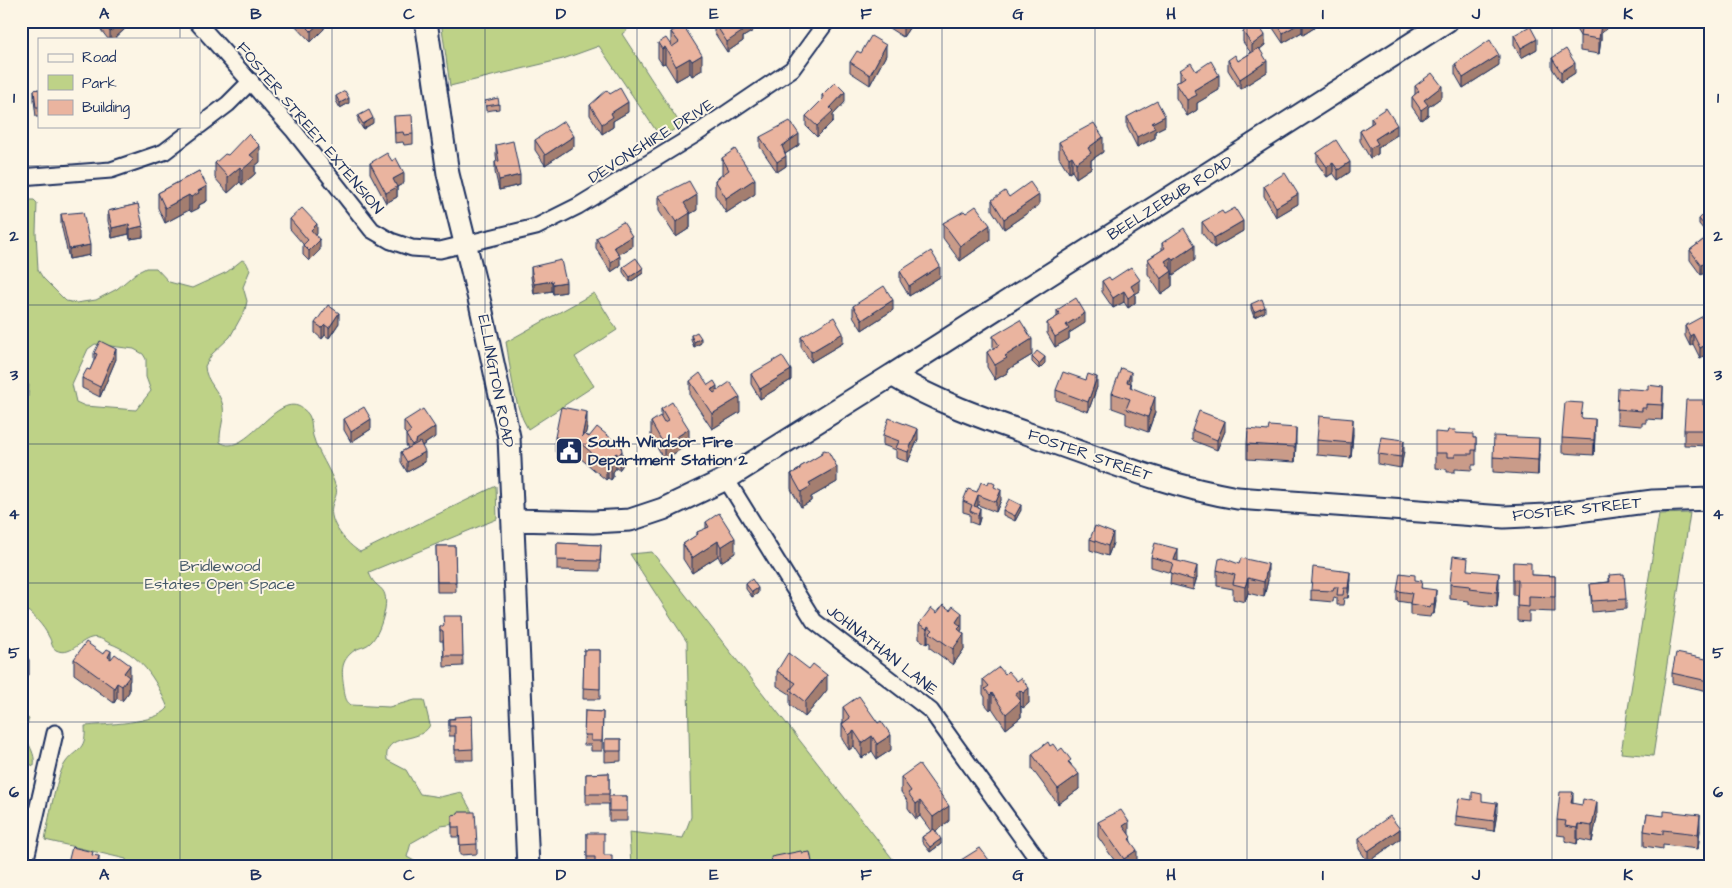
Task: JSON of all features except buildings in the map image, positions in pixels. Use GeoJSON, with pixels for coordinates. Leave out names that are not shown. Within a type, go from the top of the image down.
{"type":"FeatureCollection","features":[{"type":"Feature","properties":{"kind":"street","name":"FOSTER STREET EXTENSION"},"geometry":{"type":"LineString","coordinates":[[196,21],[294,131],[372,230],[391,241],[412,248],[440,250],[464,246]]}},
{"type":"Feature","properties":{"kind":"street","name":"ELLINGTON ROAD"},"geometry":{"type":"LineString","coordinates":[[426,21],[448,174],[464,246],[480,303],[509,437],[528,867]]}},
{"type":"Feature","properties":{"kind":"street","name":"DEVONSHIRE DRIVE"},"geometry":{"type":"LineString","coordinates":[[464,246],[536,227],[578,206],[696,134],[792,69],[827,21]]}},
{"type":"Feature","properties":{"kind":"street","name":"BEELZEBUB ROAD"},"geometry":{"type":"LineString","coordinates":[[892,375],[1447,21]]}},
{"type":"Feature","properties":{"kind":"street"},"geometry":{"type":"LineString","coordinates":[[200,125],[228,104],[251,82]]}},
{"type":"Feature","properties":{"kind":"street"},"geometry":{"type":"LineString","coordinates":[[21,177],[111,170],[164,152],[196,128]]}},
{"type":"Feature","properties":{"kind":"street"},"geometry":{"type":"LineString","coordinates":[[514,520],[593,522],[630,520],[664,509],[726,479],[892,375]]}},
{"type":"Feature","properties":{"kind":"street","name":"FOSTER STREET"},"geometry":{"type":"LineString","coordinates":[[892,375],[918,391],[969,412],[1079,452],[1196,491],[1237,498],[1504,517],[1547,515],[1653,501],[1711,499]]}},
{"type":"Feature","properties":{"kind":"street","name":"JOHNATHAN LANE"},"geometry":{"type":"LineString","coordinates":[[726,479],[814,621],[930,711],[1043,867]]}},
{"type":"Feature","properties":{"kind":"street"},"geometry":{"type":"LineString","coordinates":[[24,867],[55,733]]}},
{"type":"Feature","properties":{"kind":"green space"},"geometry":{"type":"Polygon","coordinates":[[[441,21],[637,21],[622,34],[681,125],[661,138],[599,46],[563,59],[450,86],[441,21]]]}},
{"type":"Feature","properties":{"kind":"green space","name":"Bridlewood Estates Open Space"},"geometry":{"type":"Polygon","coordinates":[[[21,200],[34,200],[37,203],[38,270],[43,278],[66,301],[76,303],[96,300],[117,289],[136,273],[146,268],[156,268],[169,282],[192,288],[227,272],[242,260],[246,262],[250,270],[243,287],[247,301],[245,310],[230,337],[212,354],[205,366],[207,376],[223,406],[220,442],[230,445],[240,441],[283,408],[293,405],[303,409],[309,415],[315,443],[336,488],[332,506],[333,519],[344,538],[360,552],[496,486],[497,519],[369,572],[371,578],[385,595],[386,601],[383,617],[379,630],[372,641],[350,654],[346,658],[343,667],[345,695],[351,705],[389,707],[415,700],[424,700],[430,725],[418,735],[396,741],[391,745],[387,751],[387,760],[406,770],[420,794],[440,797],[461,792],[472,812],[456,824],[441,826],[411,843],[407,857],[425,867],[127,867],[126,859],[45,840],[61,771],[68,760],[82,746],[85,726],[142,720],[162,713],[168,708],[158,686],[146,668],[130,654],[96,638],[91,638],[66,652],[56,650],[41,624],[21,606],[21,405],[28,399],[29,385],[21,376],[21,200]],[[95,344],[88,349],[72,384],[76,402],[85,406],[136,410],[151,391],[146,377],[146,359],[143,354],[134,349],[95,344]]]}},
{"type":"Feature","properties":{"kind":"green space"},"geometry":{"type":"Polygon","coordinates":[[[594,293],[617,330],[575,357],[594,386],[528,429],[516,398],[506,342],[594,293]]]}},
{"type":"Feature","properties":{"kind":"green space"},"geometry":{"type":"Polygon","coordinates":[[[1690,513],[1653,756],[1621,753],[1659,514],[1690,513]]]}},
{"type":"Feature","properties":{"kind":"green space"},"geometry":{"type":"Polygon","coordinates":[[[652,552],[899,867],[728,867],[723,862],[717,867],[631,867],[629,832],[683,838],[691,817],[687,642],[630,554],[652,552]]]}},
{"type":"Feature","properties":{"kind":"green space"},"geometry":{"type":"Polygon","coordinates":[[[21,714],[29,719],[26,733],[33,754],[34,766],[29,764],[27,773],[21,781],[21,714]]]}},
{"type":"Feature","properties":{"kind":"place","name":"South Windsor Fire Department Station 2"},"geometry":{"type":"Point","coordinates":[569,451]}}]}
